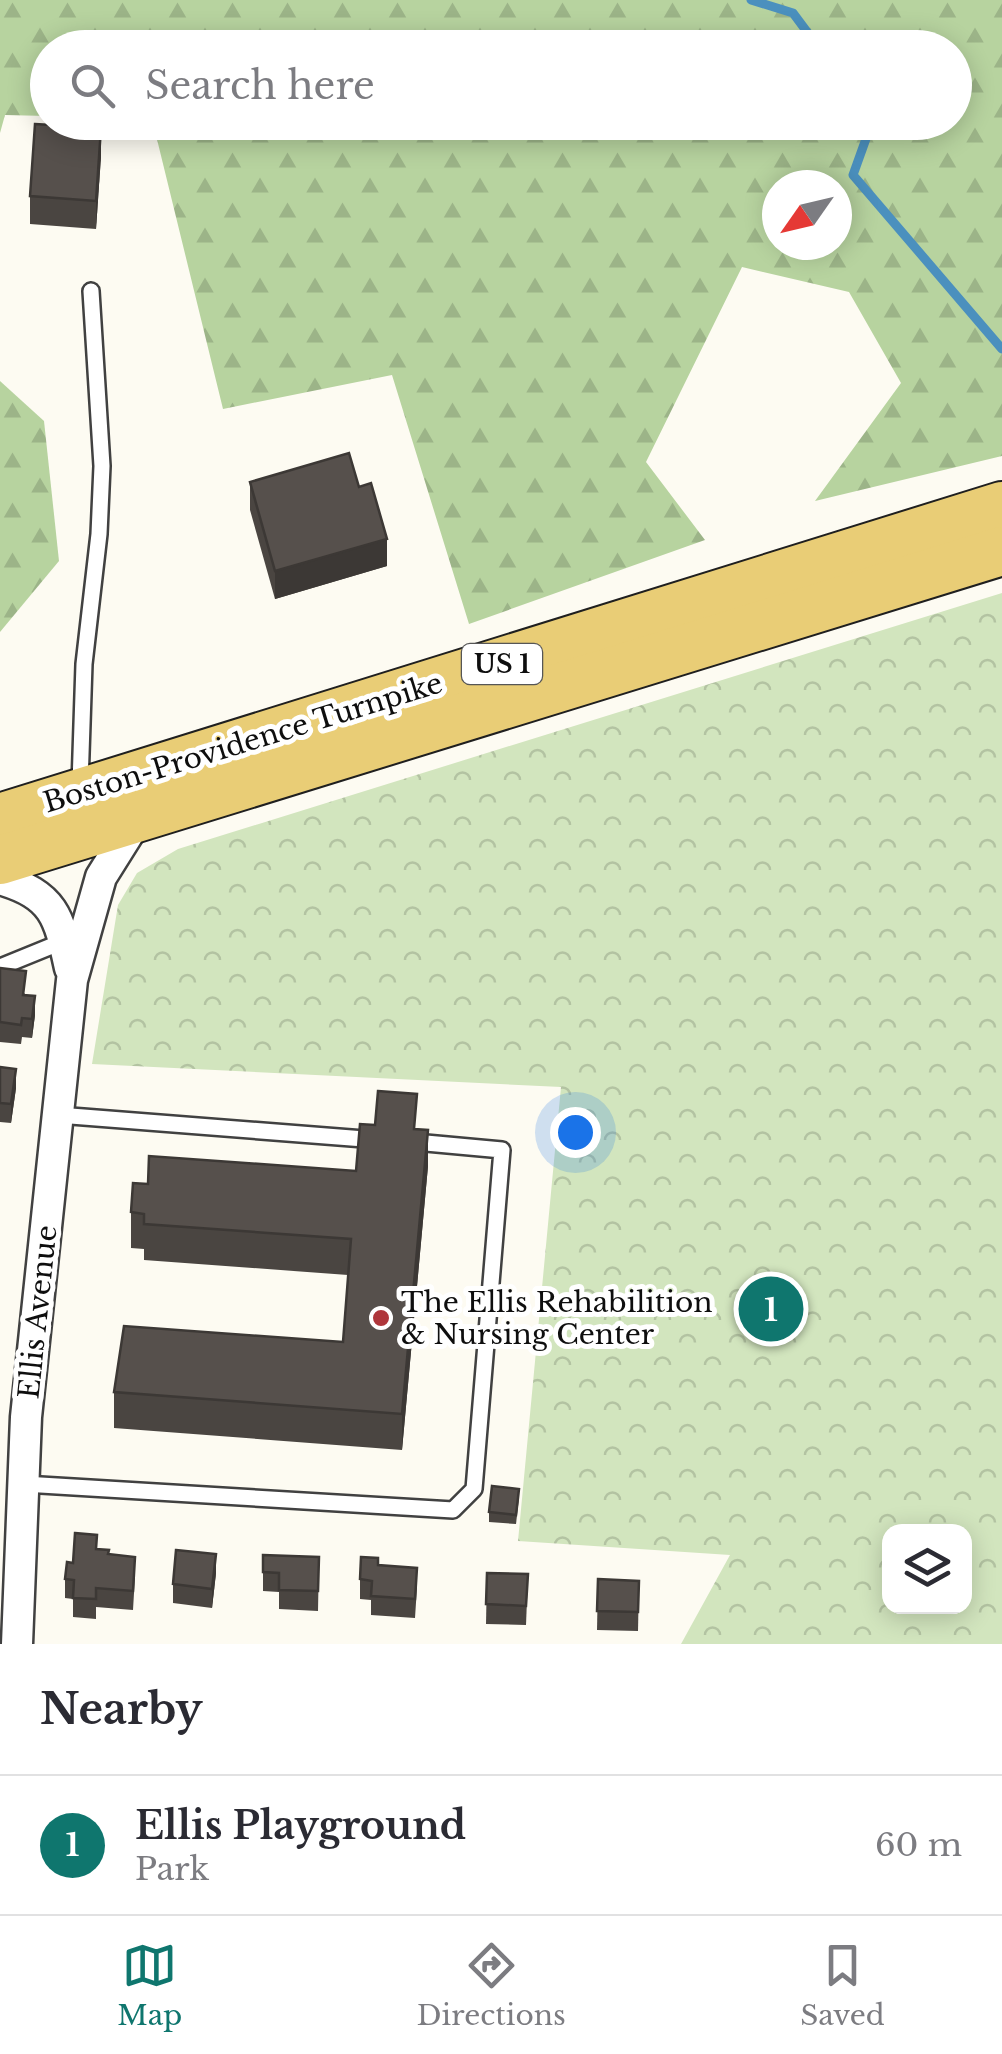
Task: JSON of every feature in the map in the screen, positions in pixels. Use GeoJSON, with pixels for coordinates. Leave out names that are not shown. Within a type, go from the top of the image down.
{"type":"FeatureCollection","features":[{"type":"Feature","properties":{"kind":"main road","name":"Boston-Providence Turnpike"},"geometry":{"type":"LineString","coordinates":[[0,818],[1002,506]]}},
{"type":"Feature","properties":{"kind":"main road","name":"Boston-Providence Turnpike"},"geometry":{"type":"LineString","coordinates":[[0,860],[1002,551]]}},
{"type":"Feature","properties":{"kind":"street","name":"Ellis Avenue"},"geometry":{"type":"LineString","coordinates":[[17,1644],[26,1418],[72,980],[100,877],[138,818]]}},
{"type":"Feature","properties":{"kind":"street","name":"Ellis Avenue"},"geometry":{"type":"LineString","coordinates":[[0,879],[44,897],[60,924],[72,980]]}},
{"type":"Feature","properties":{"kind":"lane"},"geometry":{"type":"LineString","coordinates":[[80,793],[84,664],[102,466],[91,291]]}},
{"type":"Feature","properties":{"kind":"lane"},"geometry":{"type":"LineString","coordinates":[[0,967],[64,940]]}},
{"type":"Feature","properties":{"kind":"lane"},"geometry":{"type":"LineString","coordinates":[[58,1115],[377,1140]]}},
{"type":"Feature","properties":{"kind":"lane"},"geometry":{"type":"LineString","coordinates":[[24,1484],[453,1510],[474,1489],[502,1150],[415,1142]]}},
{"type":"Feature","properties":{"kind":"green space"},"geometry":{"type":"Polygon","coordinates":[[[0,0],[1002,0],[1002,456],[815,501],[901,383],[849,292],[742,267],[646,462],[705,540],[469,624],[392,375],[223,409],[157,140],[972,140],[972,30],[30,30],[30,116],[5,115],[0,133],[0,0]]]}},
{"type":"Feature","properties":{"kind":"green space"},"geometry":{"type":"Polygon","coordinates":[[[0,381],[44,421],[59,561],[0,632],[0,381]]]}},
{"type":"Feature","properties":{"kind":"green space"},"geometry":{"type":"Polygon","coordinates":[[[1002,593],[1002,1644],[681,1644],[730,1555],[518,1541],[561,1087],[92,1064],[118,905],[137,873],[178,849],[1002,593]]]}},
{"type":"Feature","properties":{"kind":"building"},"geometry":{"type":"Polygon","coordinates":[[[34,140],[100,140],[96,201],[30,196],[34,140]]]}},
{"type":"Feature","properties":{"kind":"building"},"geometry":{"type":"Polygon","coordinates":[[[349,453],[359,487],[371,483],[387,539],[275,571],[250,482],[349,453]]]}},
{"type":"Feature","properties":{"kind":"building"},"geometry":{"type":"Polygon","coordinates":[[[0,968],[26,971],[23,995],[35,996],[32,1019],[22,1018],[21,1025],[0,1022],[0,968]]]}},
{"type":"Feature","properties":{"kind":"building"},"geometry":{"type":"Polygon","coordinates":[[[0,1067],[16,1069],[11,1104],[0,1103],[0,1067]]]}},
{"type":"Feature","properties":{"kind":"building","name":"The Ellis Rehabilition & Nursing Center"},"geometry":{"type":"Polygon","coordinates":[[[378,1091],[417,1094],[414,1129],[428,1130],[402,1414],[114,1392],[124,1326],[343,1342],[351,1239],[144,1224],[144,1214],[131,1212],[133,1183],[148,1184],[149,1156],[356,1171],[360,1124],[375,1125],[378,1091]]]}},
{"type":"Feature","properties":{"kind":"building"},"geometry":{"type":"Polygon","coordinates":[[[492,1486],[519,1489],[516,1515],[489,1512],[492,1486]]]}},
{"type":"Feature","properties":{"kind":"building"},"geometry":{"type":"Polygon","coordinates":[[[75,1533],[97,1535],[96,1549],[109,1550],[108,1554],[135,1557],[133,1591],[96,1588],[96,1599],[73,1598],[74,1580],[65,1579],[67,1562],[73,1563],[75,1533]]]}},
{"type":"Feature","properties":{"kind":"building"},"geometry":{"type":"Polygon","coordinates":[[[176,1550],[216,1554],[212,1589],[173,1584],[176,1550]]]}},
{"type":"Feature","properties":{"kind":"building"},"geometry":{"type":"Polygon","coordinates":[[[263,1555],[319,1557],[318,1591],[279,1590],[279,1573],[263,1572],[263,1555]]]}},
{"type":"Feature","properties":{"kind":"building"},"geometry":{"type":"Polygon","coordinates":[[[361,1557],[378,1558],[378,1565],[417,1568],[415,1599],[371,1596],[372,1581],[360,1579],[361,1557]]]}},
{"type":"Feature","properties":{"kind":"building"},"geometry":{"type":"Polygon","coordinates":[[[487,1573],[528,1574],[526,1606],[486,1604],[487,1573]]]}},
{"type":"Feature","properties":{"kind":"building"},"geometry":{"type":"Polygon","coordinates":[[[598,1579],[639,1581],[638,1612],[597,1611],[598,1579]]]}},
{"type":"Feature","properties":{"kind":"waterway"},"geometry":{"type":"LineString","coordinates":[[751,0],[793,13],[806,30]]}},
{"type":"Feature","properties":{"kind":"waterway"},"geometry":{"type":"LineString","coordinates":[[866,140],[853,175],[1002,349]]}},
{"type":"Feature","properties":{"kind":"place","name":"Ellis Playground"},"geometry":{"type":"Point","coordinates":[771,1309]}},
{"type":"Feature","properties":{"kind":"place","name":"The Ellis Rehabilition & Nursing Center"},"geometry":{"type":"Point","coordinates":[381,1318]}}]}
